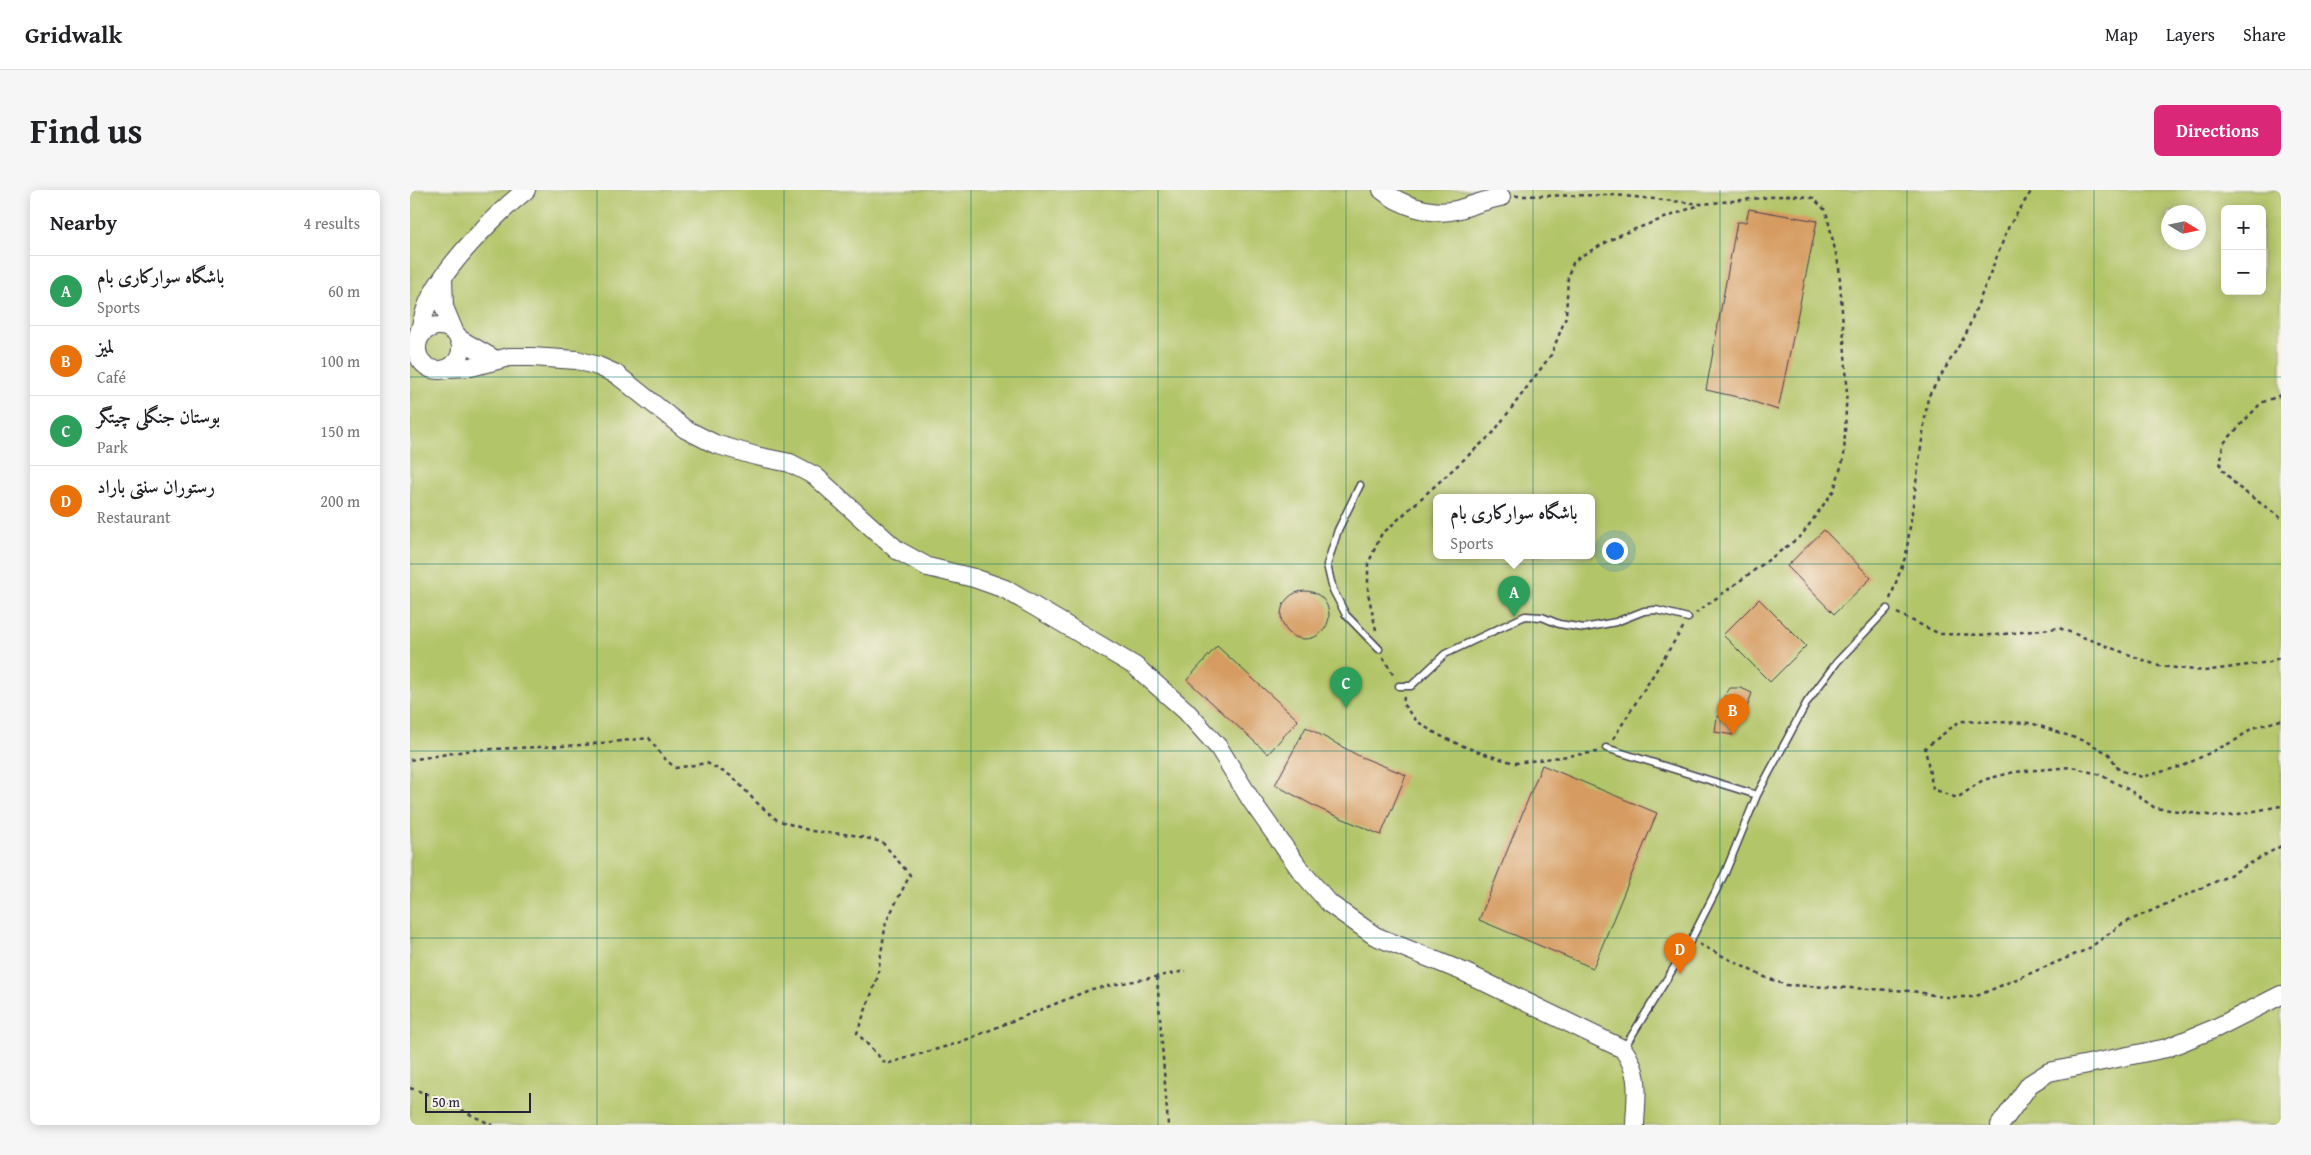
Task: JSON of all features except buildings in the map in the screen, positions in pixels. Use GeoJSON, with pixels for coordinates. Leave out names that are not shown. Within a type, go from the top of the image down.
{"type":"FeatureCollection","features":[{"type":"Feature","properties":{"kind":"street"},"geometry":{"type":"LineString","coordinates":[[428,368],[420,360],[415,346],[428,304],[443,279],[467,247],[510,203],[526,190]]}},
{"type":"Feature","properties":{"kind":"street"},"geometry":{"type":"LineString","coordinates":[[1382,190],[1400,202],[1419,208],[1438,210],[1455,210],[1480,201],[1501,197]]}},
{"type":"Feature","properties":{"kind":"street"},"geometry":{"type":"LineString","coordinates":[[443,279],[444,307],[458,335],[462,351],[458,361],[449,368]]}},
{"type":"Feature","properties":{"kind":"street"},"geometry":{"type":"LineString","coordinates":[[415,346],[434,325],[445,325],[496,360]]}},
{"type":"Feature","properties":{"kind":"street"},"geometry":{"type":"LineString","coordinates":[[410,371],[428,368],[438,371],[496,360],[532,357],[577,360],[598,366],[616,374],[693,433],[715,444],[756,456],[790,463],[815,476],[897,550],[928,568],[974,578],[1005,589],[1135,666],[1186,711],[1219,748],[1250,800],[1301,871],[1330,904],[1375,936],[1464,972],[1623,1049],[1634,1064],[1637,1079],[1635,1125]]}},
{"type":"Feature","properties":{"kind":"street"},"geometry":{"type":"LineString","coordinates":[[2000,1125],[2030,1084],[2049,1072],[2167,1048],[2216,1028],[2281,995]]}},
{"type":"Feature","properties":{"kind":"lane"},"geometry":{"type":"LineString","coordinates":[[1360,485],[1338,530],[1327,565],[1333,590],[1346,615],[1379,650]]}},
{"type":"Feature","properties":{"kind":"lane"},"geometry":{"type":"LineString","coordinates":[[1623,1049],[1691,940],[1725,874],[1757,795],[1807,702],[1838,662],[1887,609]]}},
{"type":"Feature","properties":{"kind":"lane"},"geometry":{"type":"LineString","coordinates":[[1399,686],[1412,686],[1445,654],[1525,616],[1584,628],[1616,622],[1644,611],[1656,610],[1688,618]]}},
{"type":"Feature","properties":{"kind":"lane"},"geometry":{"type":"LineString","coordinates":[[1606,748],[1757,795]]}},
{"type":"Feature","properties":{"kind":"path"},"geometry":{"type":"LineString","coordinates":[[2032,190],[2009,226],[1966,334],[1928,397],[1906,555],[1887,609],[1940,634],[1995,635],[2059,628],[2159,666],[2204,671],[2270,662],[2281,657]]}},
{"type":"Feature","properties":{"kind":"path"},"geometry":{"type":"LineString","coordinates":[[1501,197],[1615,195],[1702,204],[1791,195],[1813,198],[1826,211],[1839,267],[1847,392],[1844,457],[1834,490],[1801,536],[1688,618],[1676,642],[1619,732],[1606,748],[1597,752],[1516,762],[1457,743],[1427,728],[1414,718],[1403,704],[1404,696],[1379,650],[1368,593],[1368,564],[1382,535],[1493,433],[1541,370],[1551,355],[1566,317],[1568,276],[1573,263],[1579,257],[1622,234],[1702,204]]}},
{"type":"Feature","properties":{"kind":"path"},"geometry":{"type":"LineString","coordinates":[[2281,395],[2261,403],[2223,444],[2220,467],[2238,487],[2281,518]]}},
{"type":"Feature","properties":{"kind":"path"},"geometry":{"type":"LineString","coordinates":[[2281,720],[2252,728],[2236,740],[2183,766],[2142,777],[2119,770],[2108,754],[2087,742],[2031,723],[1960,721],[1926,748],[1933,789],[1957,798],[1982,780],[2014,772],[2072,766],[2101,775],[2131,791],[2154,808],[2223,817],[2281,806]]}},
{"type":"Feature","properties":{"kind":"path"},"geometry":{"type":"LineString","coordinates":[[410,760],[472,750],[583,745],[649,738],[662,756],[675,768],[707,763],[733,777],[776,820],[811,831],[853,835],[882,842],[910,875],[886,922],[877,979],[857,1033],[886,1064],[958,1043],[1092,990],[1186,971]]}},
{"type":"Feature","properties":{"kind":"path"},"geometry":{"type":"LineString","coordinates":[[1691,940],[1762,976],[1786,984],[1912,991],[1943,997],[1974,997],[2088,949],[2122,924],[2228,876],[2281,846]]}},
{"type":"Feature","properties":{"kind":"path"},"geometry":{"type":"LineString","coordinates":[[1156,977],[1168,1125]]}},
{"type":"Feature","properties":{"kind":"path"},"geometry":{"type":"LineString","coordinates":[[410,1088],[433,1096],[492,1125]]}},
{"type":"Feature","properties":{"kind":"green space"},"geometry":{"type":"Polygon","coordinates":[[[410,190],[2281,190],[2281,1125],[410,1125],[410,190]]]}},
{"type":"Feature","properties":{"kind":"place","name":"باشگاه سوارکاری بام"},"geometry":{"type":"Point","coordinates":[1514,617]}},
{"type":"Feature","properties":{"kind":"place","name":"بوستان جنگلی چیتگر"},"geometry":{"type":"Point","coordinates":[1346,708]}},
{"type":"Feature","properties":{"kind":"place","name":"لمیز"},"geometry":{"type":"Point","coordinates":[1733,735]}},
{"type":"Feature","properties":{"kind":"place","name":"رستوران سنتی باراد"},"geometry":{"type":"Point","coordinates":[1680,974]}}]}
